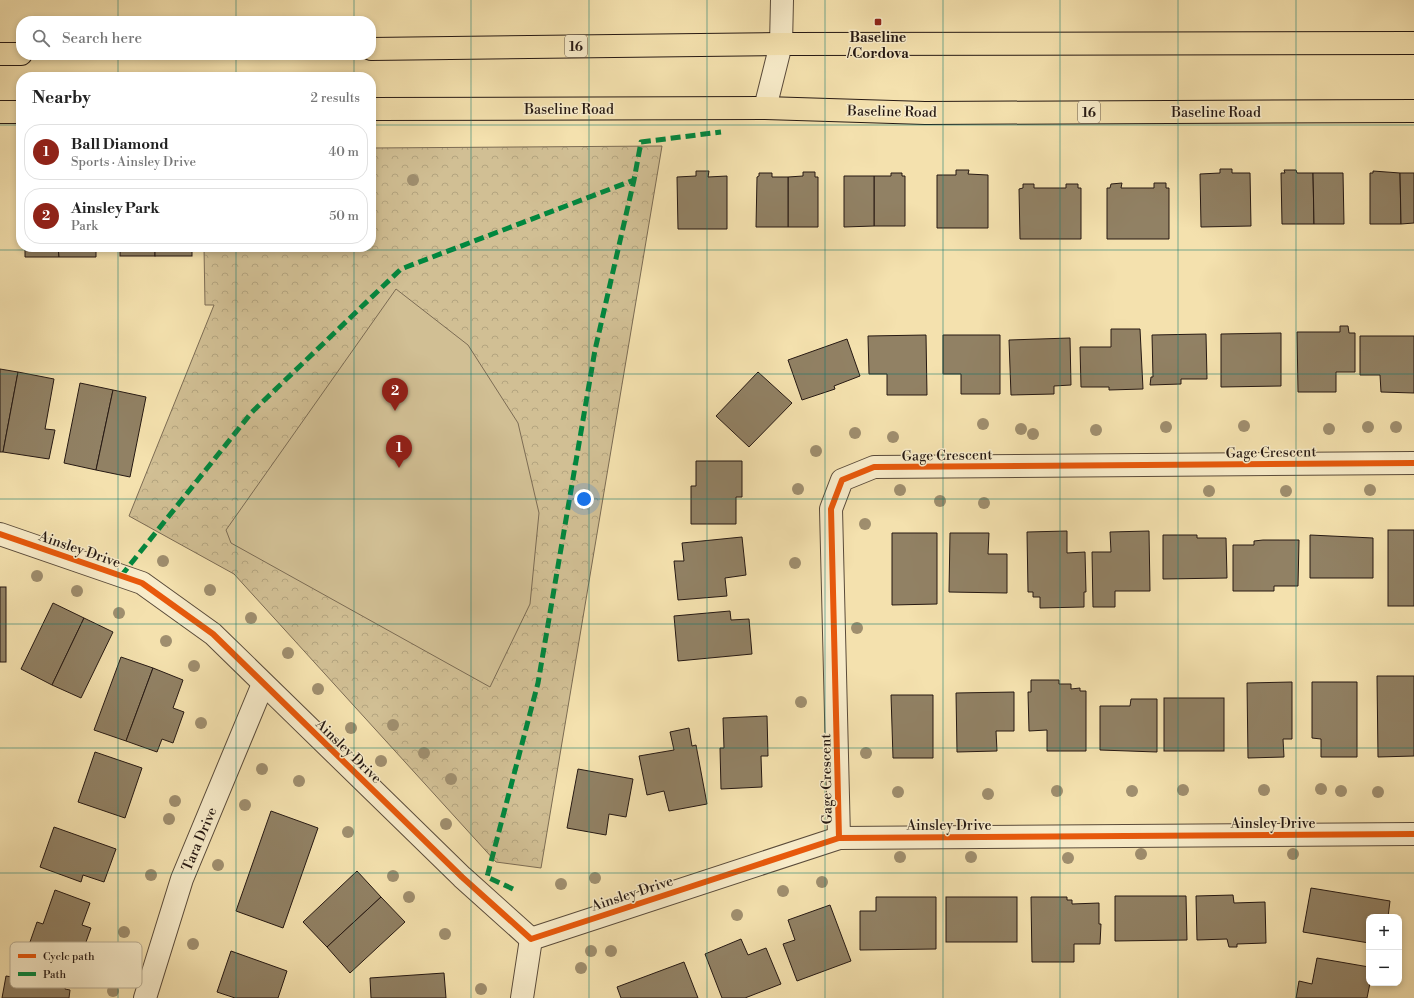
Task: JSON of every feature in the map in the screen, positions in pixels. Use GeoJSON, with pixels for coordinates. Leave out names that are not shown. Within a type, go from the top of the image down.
{"type":"FeatureCollection","features":[{"type":"Feature","properties":{"kind":"main road","name":"16"},"geometry":{"type":"LineString","coordinates":[[376,49],[781,44],[1414,42]]}},
{"type":"Feature","properties":{"kind":"main road"},"geometry":{"type":"LineString","coordinates":[[0,54],[16,54]]}},
{"type":"Feature","properties":{"kind":"main road","name":"Baseline Road"},"geometry":{"type":"LineString","coordinates":[[376,109],[764,108],[925,113],[1414,111]]}},
{"type":"Feature","properties":{"kind":"main road"},"geometry":{"type":"LineString","coordinates":[[0,112],[16,112]]}},
{"type":"Feature","properties":{"kind":"street"},"geometry":{"type":"LineString","coordinates":[[764,108],[781,44],[782,0]]}},
{"type":"Feature","properties":{"kind":"street","name":"Gage Crescent"},"geometry":{"type":"LineString","coordinates":[[839,838],[831,509],[842,480],[874,468],[1414,463]]}},
{"type":"Feature","properties":{"kind":"street","name":"Ainsley Drive"},"geometry":{"type":"LineString","coordinates":[[0,534],[142,583],[213,634],[462,877],[531,939],[839,838],[1414,834]]}},
{"type":"Feature","properties":{"kind":"street","name":"Tara Drive"},"geometry":{"type":"LineString","coordinates":[[145,998],[182,879],[264,684]]}},
{"type":"Feature","properties":{"kind":"street"},"geometry":{"type":"LineString","coordinates":[[522,998],[531,939]]}},
{"type":"Feature","properties":{"kind":"green space"},"geometry":{"type":"Polygon","coordinates":[[[662,146],[541,868],[496,862],[234,574],[129,516],[214,305],[205,305],[204,252],[376,252],[376,148],[662,146]]]}},
{"type":"Feature","properties":{"kind":"green space"},"geometry":{"type":"Polygon","coordinates":[[[396,289],[468,345],[518,423],[539,513],[530,604],[490,687],[231,543],[226,530],[396,289]]]}},
{"type":"Feature","properties":{"kind":"building"},"geometry":{"type":"Polygon","coordinates":[[[1220,169],[1232,169],[1232,173],[1250,173],[1251,226],[1201,227],[1200,174],[1220,173],[1220,169]]]}},
{"type":"Feature","properties":{"kind":"building"},"geometry":{"type":"Polygon","coordinates":[[[956,170],[969,170],[968,174],[988,175],[988,228],[937,228],[937,175],[956,175],[956,170]]]}},
{"type":"Feature","properties":{"kind":"building"},"geometry":{"type":"Polygon","coordinates":[[[1284,170],[1296,170],[1297,173],[1313,173],[1314,224],[1282,224],[1281,173],[1285,173],[1284,170]]]}},
{"type":"Feature","properties":{"kind":"building"},"geometry":{"type":"Polygon","coordinates":[[[696,171],[709,171],[708,177],[727,176],[727,229],[678,229],[677,177],[696,176],[696,171]]]}},
{"type":"Feature","properties":{"kind":"building"},"geometry":{"type":"Polygon","coordinates":[[[1373,171],[1400,173],[1401,224],[1370,224],[1370,173],[1373,173],[1373,171]]]}},
{"type":"Feature","properties":{"kind":"building"},"geometry":{"type":"Polygon","coordinates":[[[803,172],[815,172],[815,177],[818,177],[818,227],[788,227],[788,177],[803,176],[803,172]]]}},
{"type":"Feature","properties":{"kind":"building"},"geometry":{"type":"Polygon","coordinates":[[[759,173],[772,173],[772,177],[788,177],[788,227],[756,227],[757,177],[759,176],[759,173]]]}},
{"type":"Feature","properties":{"kind":"building"},"geometry":{"type":"Polygon","coordinates":[[[891,173],[902,173],[902,176],[905,176],[905,226],[874,226],[874,176],[891,176],[891,173]]]}},
{"type":"Feature","properties":{"kind":"building"},"geometry":{"type":"Polygon","coordinates":[[[1313,173],[1343,173],[1344,224],[1314,224],[1313,173]]]}},
{"type":"Feature","properties":{"kind":"building"},"geometry":{"type":"Polygon","coordinates":[[[1400,173],[1414,173],[1414,223],[1401,224],[1400,173]]]}},
{"type":"Feature","properties":{"kind":"building"},"geometry":{"type":"Polygon","coordinates":[[[844,176],[874,176],[874,226],[844,227],[844,176]]]}},
{"type":"Feature","properties":{"kind":"building"},"geometry":{"type":"Polygon","coordinates":[[[1122,183],[1121,188],[1154,188],[1154,183],[1166,183],[1166,188],[1169,188],[1169,239],[1107,239],[1107,188],[1110,188],[1111,184],[1122,183]]]}},
{"type":"Feature","properties":{"kind":"building"},"geometry":{"type":"Polygon","coordinates":[[[1023,184],[1034,184],[1034,188],[1066,188],[1066,184],[1078,184],[1078,188],[1081,188],[1081,239],[1020,239],[1019,189],[1023,188],[1023,184]]]}},
{"type":"Feature","properties":{"kind":"building"},"geometry":{"type":"Polygon","coordinates":[[[25,252],[58,252],[59,257],[25,257],[25,252]]]}},
{"type":"Feature","properties":{"kind":"building"},"geometry":{"type":"Polygon","coordinates":[[[58,252],[96,252],[96,257],[59,257],[58,252]]]}},
{"type":"Feature","properties":{"kind":"building"},"geometry":{"type":"Polygon","coordinates":[[[120,252],[155,252],[155,256],[120,256],[120,252]]]}},
{"type":"Feature","properties":{"kind":"building"},"geometry":{"type":"Polygon","coordinates":[[[155,252],[192,252],[192,256],[155,256],[155,252]]]}},
{"type":"Feature","properties":{"kind":"building"},"geometry":{"type":"Polygon","coordinates":[[[1340,326],[1348,326],[1349,333],[1355,333],[1355,372],[1336,372],[1336,392],[1298,392],[1297,332],[1340,332],[1340,326]]]}},
{"type":"Feature","properties":{"kind":"building"},"geometry":{"type":"Polygon","coordinates":[[[1111,329],[1140,329],[1143,389],[1109,390],[1109,387],[1081,387],[1080,347],[1111,347],[1111,329]]]}},
{"type":"Feature","properties":{"kind":"building"},"geometry":{"type":"Polygon","coordinates":[[[1281,333],[1281,386],[1221,387],[1221,334],[1281,333]]]}},
{"type":"Feature","properties":{"kind":"building"},"geometry":{"type":"Polygon","coordinates":[[[1206,334],[1207,379],[1181,379],[1181,384],[1150,385],[1151,377],[1153,377],[1152,335],[1206,334]]]}},
{"type":"Feature","properties":{"kind":"building"},"geometry":{"type":"Polygon","coordinates":[[[926,335],[927,395],[887,395],[887,374],[869,374],[868,336],[926,335]]]}},
{"type":"Feature","properties":{"kind":"building"},"geometry":{"type":"Polygon","coordinates":[[[943,335],[1000,335],[1000,394],[961,394],[961,374],[943,374],[943,335]]]}},
{"type":"Feature","properties":{"kind":"building"},"geometry":{"type":"Polygon","coordinates":[[[1360,336],[1414,336],[1414,393],[1381,392],[1380,375],[1360,375],[1360,336]]]}},
{"type":"Feature","properties":{"kind":"building"},"geometry":{"type":"Polygon","coordinates":[[[1070,338],[1071,385],[1054,386],[1054,394],[1011,395],[1009,340],[1070,338]]]}},
{"type":"Feature","properties":{"kind":"building"},"geometry":{"type":"Polygon","coordinates":[[[847,339],[860,376],[834,386],[835,389],[802,400],[788,360],[847,339]]]}},
{"type":"Feature","properties":{"kind":"building"},"geometry":{"type":"Polygon","coordinates":[[[0,369],[18,372],[3,452],[0,452],[0,369]]]}},
{"type":"Feature","properties":{"kind":"building"},"geometry":{"type":"Polygon","coordinates":[[[18,372],[54,379],[45,429],[55,430],[49,459],[3,452],[18,372]]]}},
{"type":"Feature","properties":{"kind":"building"},"geometry":{"type":"Polygon","coordinates":[[[758,372],[792,403],[749,447],[716,416],[758,372]]]}},
{"type":"Feature","properties":{"kind":"building"},"geometry":{"type":"Polygon","coordinates":[[[80,383],[113,390],[96,470],[64,463],[80,383]]]}},
{"type":"Feature","properties":{"kind":"building"},"geometry":{"type":"Polygon","coordinates":[[[113,390],[146,397],[130,477],[96,470],[113,390]]]}},
{"type":"Feature","properties":{"kind":"building"},"geometry":{"type":"Polygon","coordinates":[[[696,461],[742,461],[742,497],[736,497],[736,524],[691,524],[691,486],[696,486],[696,461]]]}},
{"type":"Feature","properties":{"kind":"building"},"geometry":{"type":"Polygon","coordinates":[[[1388,530],[1414,530],[1414,606],[1388,606],[1388,530]]]}},
{"type":"Feature","properties":{"kind":"building"},"geometry":{"type":"Polygon","coordinates":[[[1067,531],[1067,553],[1085,552],[1086,592],[1084,592],[1084,607],[1040,608],[1040,597],[1033,597],[1033,592],[1028,592],[1027,532],[1067,531]]]}},
{"type":"Feature","properties":{"kind":"building"},"geometry":{"type":"Polygon","coordinates":[[[1149,531],[1150,591],[1115,591],[1115,607],[1093,607],[1092,552],[1111,552],[1110,532],[1149,531]]]}},
{"type":"Feature","properties":{"kind":"building"},"geometry":{"type":"Polygon","coordinates":[[[892,533],[937,533],[937,604],[892,605],[892,533]]]}},
{"type":"Feature","properties":{"kind":"building"},"geometry":{"type":"Polygon","coordinates":[[[950,533],[989,533],[988,554],[1007,554],[1007,593],[949,592],[950,533]]]}},
{"type":"Feature","properties":{"kind":"building"},"geometry":{"type":"Polygon","coordinates":[[[1163,535],[1197,535],[1197,538],[1226,538],[1227,578],[1163,579],[1163,535]]]}},
{"type":"Feature","properties":{"kind":"building"},"geometry":{"type":"Polygon","coordinates":[[[1310,535],[1373,538],[1373,578],[1310,578],[1310,535]]]}},
{"type":"Feature","properties":{"kind":"building"},"geometry":{"type":"Polygon","coordinates":[[[742,537],[746,575],[725,578],[727,596],[678,600],[674,561],[684,561],[682,543],[742,537]]]}},
{"type":"Feature","properties":{"kind":"building"},"geometry":{"type":"Polygon","coordinates":[[[1299,540],[1298,586],[1274,586],[1274,591],[1233,591],[1233,545],[1254,545],[1254,541],[1299,540]]]}},
{"type":"Feature","properties":{"kind":"building"},"geometry":{"type":"Polygon","coordinates":[[[0,587],[6,587],[6,662],[0,662],[0,587]]]}},
{"type":"Feature","properties":{"kind":"building"},"geometry":{"type":"Polygon","coordinates":[[[53,603],[84,618],[52,685],[21,669],[53,603]]]}},
{"type":"Feature","properties":{"kind":"building"},"geometry":{"type":"Polygon","coordinates":[[[730,611],[731,620],[749,619],[752,654],[678,661],[674,616],[730,611]]]}},
{"type":"Feature","properties":{"kind":"building"},"geometry":{"type":"Polygon","coordinates":[[[84,618],[113,632],[81,698],[52,685],[84,618]]]}},
{"type":"Feature","properties":{"kind":"building"},"geometry":{"type":"Polygon","coordinates":[[[121,657],[153,668],[126,741],[94,730],[121,657]]]}},
{"type":"Feature","properties":{"kind":"building"},"geometry":{"type":"Polygon","coordinates":[[[153,668],[183,680],[173,708],[184,712],[173,743],[162,739],[157,752],[126,741],[153,668]]]}},
{"type":"Feature","properties":{"kind":"building"},"geometry":{"type":"Polygon","coordinates":[[[1377,676],[1414,676],[1414,756],[1378,757],[1377,676]]]}},
{"type":"Feature","properties":{"kind":"building"},"geometry":{"type":"Polygon","coordinates":[[[1031,680],[1059,680],[1059,684],[1071,684],[1071,689],[1080,688],[1080,691],[1086,691],[1086,751],[1047,751],[1047,730],[1029,731],[1028,692],[1031,692],[1031,680]]]}},
{"type":"Feature","properties":{"kind":"building"},"geometry":{"type":"Polygon","coordinates":[[[1292,682],[1292,739],[1283,739],[1284,757],[1248,758],[1247,683],[1292,682]]]}},
{"type":"Feature","properties":{"kind":"building"},"geometry":{"type":"Polygon","coordinates":[[[1312,682],[1357,682],[1357,757],[1321,757],[1321,739],[1312,738],[1312,682]]]}},
{"type":"Feature","properties":{"kind":"building"},"geometry":{"type":"Polygon","coordinates":[[[1014,692],[1014,731],[996,731],[997,751],[957,752],[956,693],[1014,692]]]}},
{"type":"Feature","properties":{"kind":"building"},"geometry":{"type":"Polygon","coordinates":[[[891,695],[933,695],[933,758],[893,758],[891,695]]]}},
{"type":"Feature","properties":{"kind":"building"},"geometry":{"type":"Polygon","coordinates":[[[1164,698],[1224,698],[1224,751],[1164,751],[1164,698]]]}},
{"type":"Feature","properties":{"kind":"building"},"geometry":{"type":"Polygon","coordinates":[[[1131,699],[1157,699],[1157,752],[1100,750],[1100,706],[1130,706],[1131,699]]]}},
{"type":"Feature","properties":{"kind":"building"},"geometry":{"type":"Polygon","coordinates":[[[767,716],[768,756],[761,756],[762,787],[721,789],[720,748],[724,748],[723,718],[767,716]]]}},
{"type":"Feature","properties":{"kind":"building"},"geometry":{"type":"Polygon","coordinates":[[[689,728],[692,746],[696,745],[707,804],[669,811],[664,791],[647,795],[639,756],[674,750],[670,732],[689,728]]]}},
{"type":"Feature","properties":{"kind":"building"},"geometry":{"type":"Polygon","coordinates":[[[95,752],[142,768],[125,818],[78,802],[95,752]]]}},
{"type":"Feature","properties":{"kind":"building"},"geometry":{"type":"Polygon","coordinates":[[[578,769],[633,779],[626,817],[609,814],[606,835],[567,828],[578,769]]]}},
{"type":"Feature","properties":{"kind":"building"},"geometry":{"type":"Polygon","coordinates":[[[271,811],[318,828],[283,928],[236,911],[271,811]]]}},
{"type":"Feature","properties":{"kind":"building"},"geometry":{"type":"Polygon","coordinates":[[[54,827],[116,849],[104,882],[83,875],[81,882],[40,867],[54,827]]]}},
{"type":"Feature","properties":{"kind":"building"},"geometry":{"type":"Polygon","coordinates":[[[357,871],[381,897],[327,947],[303,922],[357,871]]]}},
{"type":"Feature","properties":{"kind":"building"},"geometry":{"type":"Polygon","coordinates":[[[1311,888],[1390,901],[1388,914],[1366,914],[1366,942],[1303,932],[1311,888]]]}},
{"type":"Feature","properties":{"kind":"building"},"geometry":{"type":"Polygon","coordinates":[[[55,890],[90,903],[82,925],[91,928],[86,942],[30,942],[37,922],[43,924],[55,890]]]}},
{"type":"Feature","properties":{"kind":"building"},"geometry":{"type":"Polygon","coordinates":[[[1233,895],[1234,903],[1265,902],[1266,943],[1237,944],[1237,947],[1229,947],[1227,939],[1197,940],[1196,896],[1233,895]]]}},
{"type":"Feature","properties":{"kind":"building"},"geometry":{"type":"Polygon","coordinates":[[[1115,896],[1186,896],[1187,940],[1115,941],[1115,896]]]}},
{"type":"Feature","properties":{"kind":"building"},"geometry":{"type":"Polygon","coordinates":[[[381,897],[405,922],[350,973],[327,947],[381,897]]]}},
{"type":"Feature","properties":{"kind":"building"},"geometry":{"type":"Polygon","coordinates":[[[876,897],[936,897],[936,949],[860,950],[860,911],[876,911],[876,897]]]}},
{"type":"Feature","properties":{"kind":"building"},"geometry":{"type":"Polygon","coordinates":[[[946,897],[1017,897],[1017,942],[946,942],[946,897]]]}},
{"type":"Feature","properties":{"kind":"building"},"geometry":{"type":"Polygon","coordinates":[[[1031,897],[1067,897],[1067,900],[1072,900],[1072,904],[1099,903],[1099,924],[1101,924],[1100,944],[1074,944],[1074,962],[1032,962],[1031,897]]]}},
{"type":"Feature","properties":{"kind":"building"},"geometry":{"type":"Polygon","coordinates":[[[830,905],[851,961],[797,981],[783,944],[795,940],[788,920],[830,905]]]}},
{"type":"Feature","properties":{"kind":"building"},"geometry":{"type":"Polygon","coordinates":[[[741,939],[748,955],[766,948],[781,984],[745,998],[722,998],[705,954],[741,939]]]}},
{"type":"Feature","properties":{"kind":"building"},"geometry":{"type":"Polygon","coordinates":[[[231,951],[287,971],[278,998],[235,998],[217,992],[231,951]]]}},
{"type":"Feature","properties":{"kind":"building"},"geometry":{"type":"Polygon","coordinates":[[[1317,958],[1366,966],[1366,986],[1369,986],[1367,998],[1296,998],[1299,981],[1312,984],[1317,958]]]}},
{"type":"Feature","properties":{"kind":"building"},"geometry":{"type":"Polygon","coordinates":[[[684,962],[698,998],[621,998],[617,987],[684,962]]]}},
{"type":"Feature","properties":{"kind":"building"},"geometry":{"type":"Polygon","coordinates":[[[444,973],[446,998],[371,998],[370,978],[444,973]]]}},
{"type":"Feature","properties":{"kind":"building"},"geometry":{"type":"Polygon","coordinates":[[[6,976],[10,977],[10,988],[65,988],[70,990],[69,998],[2,998],[6,976]]]}},
{"type":"Feature","properties":{"kind":"marked path"},"geometry":{"type":"LineString","coordinates":[[513,889],[487,877],[538,683],[595,350],[634,180],[641,142],[721,132]]}},
{"type":"Feature","properties":{"kind":"marked path"},"geometry":{"type":"LineString","coordinates":[[121,576],[252,412],[401,269],[634,180]]}},
{"type":"Feature","properties":{"kind":"cycle path"},"geometry":{"type":"LineString","coordinates":[[839,838],[831,509],[842,480],[874,467],[1414,463]]}},
{"type":"Feature","properties":{"kind":"cycle path"},"geometry":{"type":"LineString","coordinates":[[0,534],[142,583],[213,634],[462,877],[531,939],[839,838],[1414,834]]}},
{"type":"Feature","properties":{"kind":"place","name":"Baseline / Cordova"},"geometry":{"type":"Point","coordinates":[878,22]}},
{"type":"Feature","properties":{"kind":"place","name":"Ainsley Park"},"geometry":{"type":"Point","coordinates":[395,411]}},
{"type":"Feature","properties":{"kind":"place","name":"Ball Diamond"},"geometry":{"type":"Point","coordinates":[399,468]}}]}
